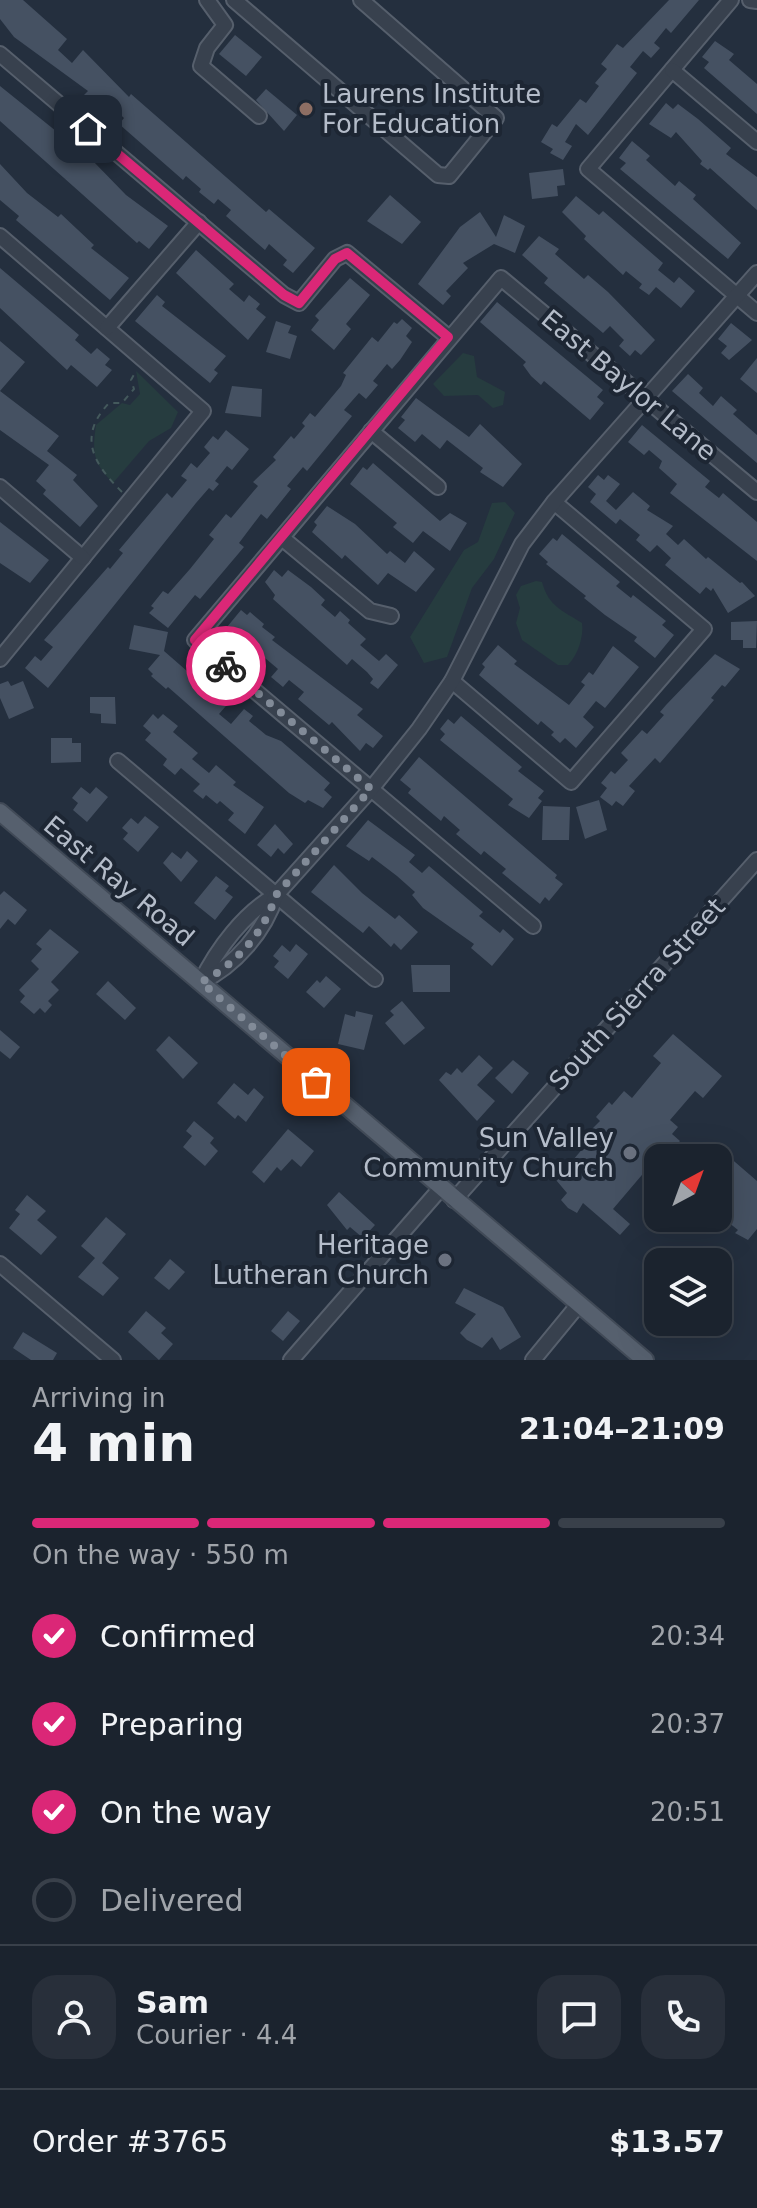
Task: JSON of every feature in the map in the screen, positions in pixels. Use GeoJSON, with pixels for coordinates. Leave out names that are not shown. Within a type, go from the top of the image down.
{"type":"FeatureCollection","features":[{"type":"Feature","properties":{"kind":"main road","name":"East Ray Road"},"geometry":{"type":"LineString","coordinates":[[0,812],[645,1360]]}},
{"type":"Feature","properties":{"kind":"street"},"geometry":{"type":"LineString","coordinates":[[207,0],[225,25],[207,48],[201,66],[259,116]]}},
{"type":"Feature","properties":{"kind":"street"},"geometry":{"type":"LineString","coordinates":[[234,0],[438,175],[449,176],[472,152],[496,118],[361,0]]}},
{"type":"Feature","properties":{"kind":"street"},"geometry":{"type":"LineString","coordinates":[[731,0],[588,169],[757,313]]}},
{"type":"Feature","properties":{"kind":"street"},"geometry":{"type":"LineString","coordinates":[[750,0],[757,1]]}},
{"type":"Feature","properties":{"kind":"street"},"geometry":{"type":"LineString","coordinates":[[0,54],[284,295],[299,303],[335,259],[347,253],[448,337],[195,640],[533,926]]}},
{"type":"Feature","properties":{"kind":"street"},"geometry":{"type":"LineString","coordinates":[[672,70],[757,142]]}},
{"type":"Feature","properties":{"kind":"street"},"geometry":{"type":"LineString","coordinates":[[107,328],[199,222]]}},
{"type":"Feature","properties":{"kind":"street"},"geometry":{"type":"LineString","coordinates":[[0,236],[203,411],[0,659]]}},
{"type":"Feature","properties":{"kind":"street"},"geometry":{"type":"LineString","coordinates":[[201,982],[211,960],[258,905],[276,895],[371,789],[452,681],[522,544],[554,502],[757,273]]}},
{"type":"Feature","properties":{"kind":"street","name":"East Baylor Lane"},"geometry":{"type":"LineString","coordinates":[[448,337],[501,278],[757,492]]}},
{"type":"Feature","properties":{"kind":"street"},"geometry":{"type":"LineString","coordinates":[[371,431],[438,487]]}},
{"type":"Feature","properties":{"kind":"street"},"geometry":{"type":"LineString","coordinates":[[0,487],[83,558]]}},
{"type":"Feature","properties":{"kind":"street"},"geometry":{"type":"LineString","coordinates":[[452,681],[571,782],[704,629],[554,502]]}},
{"type":"Feature","properties":{"kind":"street"},"geometry":{"type":"LineString","coordinates":[[282,538],[370,611],[391,616]]}},
{"type":"Feature","properties":{"kind":"street"},"geometry":{"type":"LineString","coordinates":[[118,761],[375,979]]}},
{"type":"Feature","properties":{"kind":"street","name":"South Sierra Street"},"geometry":{"type":"LineString","coordinates":[[291,1360],[757,860]]}},
{"type":"Feature","properties":{"kind":"street"},"geometry":{"type":"LineString","coordinates":[[0,1264],[113,1360]]}},
{"type":"Feature","properties":{"kind":"street"},"geometry":{"type":"LineString","coordinates":[[533,1360],[579,1304]]}},
{"type":"Feature","properties":{"kind":"path"},"geometry":{"type":"LineString","coordinates":[[131,500],[96,465],[93,443],[103,409],[109,403],[122,403],[130,397],[134,389],[131,380],[143,360]]}},
{"type":"Feature","properties":{"kind":"green space"},"geometry":{"type":"Polygon","coordinates":[[[463,353],[474,356],[477,377],[505,392],[503,405],[493,408],[478,395],[444,396],[433,384],[463,353]]]}},
{"type":"Feature","properties":{"kind":"green space"},"geometry":{"type":"Polygon","coordinates":[[[136,371],[178,412],[171,428],[149,441],[113,483],[96,457],[96,425],[122,403],[130,405],[140,394],[136,371]]]}},
{"type":"Feature","properties":{"kind":"green space"},"geometry":{"type":"Polygon","coordinates":[[[505,502],[515,513],[494,559],[472,588],[447,657],[424,663],[410,637],[464,550],[478,542],[492,503],[505,502]]]}},
{"type":"Feature","properties":{"kind":"green space"},"geometry":{"type":"Polygon","coordinates":[[[542,582],[548,597],[557,607],[582,623],[580,645],[568,665],[558,665],[522,640],[516,623],[520,608],[516,595],[521,586],[542,582]]]}},
{"type":"Feature","properties":{"kind":"building"},"geometry":{"type":"Polygon","coordinates":[[[0,0],[23,0],[67,39],[58,50],[72,63],[83,50],[129,97],[131,94],[266,212],[269,209],[315,248],[293,273],[283,265],[287,260],[269,244],[265,250],[226,216],[231,210],[218,199],[214,204],[186,176],[183,180],[119,124],[124,118],[109,104],[102,112],[84,95],[88,91],[14,37],[0,19],[0,0]]]}},
{"type":"Feature","properties":{"kind":"building"},"geometry":{"type":"Polygon","coordinates":[[[669,0],[699,0],[671,33],[666,28],[654,43],[660,48],[651,58],[643,51],[630,67],[637,73],[588,135],[576,124],[565,142],[572,146],[563,160],[550,153],[553,149],[541,142],[552,124],[557,127],[580,99],[586,103],[599,86],[595,83],[607,69],[601,64],[617,44],[623,48],[669,0]]]}},
{"type":"Feature","properties":{"kind":"building"},"geometry":{"type":"Polygon","coordinates":[[[235,35],[262,57],[246,76],[219,54],[235,35]]]}},
{"type":"Feature","properties":{"kind":"building"},"geometry":{"type":"Polygon","coordinates":[[[715,41],[734,54],[729,60],[757,84],[757,114],[704,68],[709,62],[702,57],[715,41]]]}},
{"type":"Feature","properties":{"kind":"building"},"geometry":{"type":"Polygon","coordinates":[[[0,86],[92,160],[126,195],[168,226],[149,249],[139,241],[137,243],[0,121],[0,86]]]}},
{"type":"Feature","properties":{"kind":"building"},"geometry":{"type":"Polygon","coordinates":[[[266,89],[297,115],[284,131],[256,100],[266,89]]]}},
{"type":"Feature","properties":{"kind":"building"},"geometry":{"type":"Polygon","coordinates":[[[666,103],[673,109],[678,104],[698,119],[731,148],[726,154],[757,177],[757,210],[710,168],[708,170],[700,164],[702,161],[676,132],[671,138],[649,124],[666,103]]]}},
{"type":"Feature","properties":{"kind":"building"},"geometry":{"type":"Polygon","coordinates":[[[632,141],[650,156],[646,160],[675,186],[679,181],[696,195],[693,199],[741,243],[728,259],[620,169],[626,163],[619,158],[632,141]]]}},
{"type":"Feature","properties":{"kind":"building"},"geometry":{"type":"Polygon","coordinates":[[[0,164],[27,193],[58,217],[61,214],[94,245],[91,248],[129,278],[110,300],[16,220],[19,216],[0,200],[0,164]]]}},
{"type":"Feature","properties":{"kind":"building"},"geometry":{"type":"Polygon","coordinates":[[[563,169],[565,185],[557,186],[558,196],[532,199],[529,173],[563,169]]]}},
{"type":"Feature","properties":{"kind":"building"},"geometry":{"type":"Polygon","coordinates":[[[390,195],[421,222],[402,244],[367,221],[390,195]]]}},
{"type":"Feature","properties":{"kind":"building"},"geometry":{"type":"Polygon","coordinates":[[[576,196],[599,215],[603,211],[663,263],[658,270],[674,283],[679,277],[695,291],[681,308],[656,287],[649,295],[639,288],[642,284],[626,271],[623,275],[584,239],[586,236],[562,212],[576,196]]]}},
{"type":"Feature","properties":{"kind":"building"},"geometry":{"type":"Polygon","coordinates":[[[480,212],[496,237],[504,215],[525,226],[515,253],[494,244],[463,263],[468,268],[446,291],[451,296],[443,305],[418,284],[460,227],[480,212]]]}},
{"type":"Feature","properties":{"kind":"building"},"geometry":{"type":"Polygon","coordinates":[[[539,236],[559,249],[555,254],[584,279],[588,275],[608,292],[655,340],[641,355],[635,350],[630,356],[619,346],[624,340],[610,326],[603,333],[544,283],[548,278],[522,255],[539,236]]]}},
{"type":"Feature","properties":{"kind":"building"},"geometry":{"type":"Polygon","coordinates":[[[196,250],[234,284],[229,289],[244,302],[249,295],[260,304],[256,309],[266,317],[248,340],[176,273],[196,250]]]}},
{"type":"Feature","properties":{"kind":"building"},"geometry":{"type":"Polygon","coordinates":[[[0,268],[79,335],[75,340],[91,354],[97,348],[110,359],[105,365],[112,370],[97,387],[71,365],[67,370],[0,308],[0,268]]]}},
{"type":"Feature","properties":{"kind":"building"},"geometry":{"type":"Polygon","coordinates":[[[350,278],[370,295],[346,324],[351,329],[334,350],[311,330],[319,320],[315,316],[350,278]]]}},
{"type":"Feature","properties":{"kind":"building"},"geometry":{"type":"Polygon","coordinates":[[[157,295],[165,302],[162,306],[226,356],[214,370],[218,373],[210,383],[135,321],[157,295]]]}},
{"type":"Feature","properties":{"kind":"building"},"geometry":{"type":"Polygon","coordinates":[[[497,302],[603,390],[597,397],[604,403],[590,420],[544,381],[541,385],[523,365],[526,362],[480,322],[497,302]]]}},
{"type":"Feature","properties":{"kind":"building"},"geometry":{"type":"Polygon","coordinates":[[[402,319],[412,328],[406,336],[412,342],[400,360],[392,369],[387,364],[373,381],[378,385],[366,399],[359,393],[344,410],[352,416],[307,471],[303,467],[287,486],[291,489],[267,519],[261,514],[239,543],[244,547],[200,599],[195,595],[168,628],[149,613],[163,591],[168,594],[214,539],[209,535],[226,514],[231,518],[258,486],[253,482],[276,460],[273,457],[291,436],[294,439],[305,426],[302,423],[310,413],[315,417],[341,386],[346,375],[343,373],[372,337],[378,342],[394,322],[397,324],[402,319]]]}},
{"type":"Feature","properties":{"kind":"building"},"geometry":{"type":"Polygon","coordinates":[[[276,321],[291,326],[288,333],[297,336],[290,359],[266,352],[276,321]]]}},
{"type":"Feature","properties":{"kind":"building"},"geometry":{"type":"Polygon","coordinates":[[[731,323],[752,340],[729,360],[721,353],[727,346],[718,339],[731,323]]]}},
{"type":"Feature","properties":{"kind":"building"},"geometry":{"type":"Polygon","coordinates":[[[0,341],[25,362],[0,391],[0,341]]]}},
{"type":"Feature","properties":{"kind":"building"},"geometry":{"type":"Polygon","coordinates":[[[757,358],[757,393],[740,379],[757,358]]]}},
{"type":"Feature","properties":{"kind":"building"},"geometry":{"type":"Polygon","coordinates":[[[688,374],[703,388],[699,393],[713,406],[721,396],[737,410],[733,414],[757,435],[757,463],[672,391],[688,374]]]}},
{"type":"Feature","properties":{"kind":"building"},"geometry":{"type":"Polygon","coordinates":[[[232,386],[262,389],[261,417],[225,413],[232,386]]]}},
{"type":"Feature","properties":{"kind":"building"},"geometry":{"type":"Polygon","coordinates":[[[0,391],[59,436],[47,451],[77,475],[73,480],[98,506],[80,527],[43,494],[46,490],[36,481],[49,465],[0,430],[0,391]]]}},
{"type":"Feature","properties":{"kind":"building"},"geometry":{"type":"Polygon","coordinates":[[[416,398],[469,437],[480,424],[522,464],[503,487],[480,472],[483,468],[447,440],[440,449],[422,434],[415,442],[398,428],[405,420],[401,417],[416,398]]]}},
{"type":"Feature","properties":{"kind":"building"},"geometry":{"type":"Polygon","coordinates":[[[642,425],[710,481],[705,487],[719,498],[723,493],[757,522],[757,561],[670,493],[677,484],[659,468],[662,461],[649,450],[644,455],[628,442],[642,425]]]}},
{"type":"Feature","properties":{"kind":"building"},"geometry":{"type":"Polygon","coordinates":[[[226,430],[249,449],[232,470],[227,466],[215,481],[219,484],[213,491],[209,488],[196,503],[48,688],[25,668],[35,656],[41,661],[53,647],[44,640],[108,567],[110,569],[123,553],[119,550],[167,493],[172,498],[187,480],[181,476],[191,463],[197,468],[210,453],[204,447],[213,436],[218,440],[226,430]]]}},
{"type":"Feature","properties":{"kind":"building"},"geometry":{"type":"Polygon","coordinates":[[[373,463],[440,521],[450,513],[467,523],[450,551],[423,531],[413,543],[393,527],[397,523],[350,484],[363,467],[367,470],[373,463]]]}},
{"type":"Feature","properties":{"kind":"building"},"geometry":{"type":"Polygon","coordinates":[[[598,475],[604,480],[608,475],[620,484],[606,501],[616,510],[633,492],[650,506],[647,510],[673,526],[666,534],[678,545],[684,539],[706,559],[708,557],[742,582],[755,596],[728,613],[713,588],[711,591],[706,587],[700,594],[665,565],[671,558],[657,545],[650,552],[636,540],[640,535],[620,519],[616,524],[590,502],[596,494],[588,487],[598,475]]]}},
{"type":"Feature","properties":{"kind":"building"},"geometry":{"type":"Polygon","coordinates":[[[327,506],[355,524],[387,554],[390,551],[405,563],[414,551],[435,569],[416,592],[388,573],[378,585],[345,555],[342,559],[312,532],[317,525],[314,522],[327,506]]]}},
{"type":"Feature","properties":{"kind":"building"},"geometry":{"type":"Polygon","coordinates":[[[0,522],[49,560],[30,583],[0,563],[0,522]]]}},
{"type":"Feature","properties":{"kind":"building"},"geometry":{"type":"Polygon","coordinates":[[[562,534],[620,582],[616,586],[666,621],[662,625],[674,635],[655,658],[634,641],[637,637],[605,615],[546,564],[548,562],[539,554],[553,538],[557,541],[562,534]]]}},
{"type":"Feature","properties":{"kind":"building"},"geometry":{"type":"Polygon","coordinates":[[[274,570],[282,577],[288,570],[311,587],[325,600],[321,605],[335,617],[340,611],[350,620],[348,623],[366,639],[360,645],[379,661],[386,654],[398,665],[378,689],[370,683],[373,679],[367,672],[352,659],[347,665],[273,599],[275,595],[265,582],[274,570]]]}},
{"type":"Feature","properties":{"kind":"building"},"geometry":{"type":"Polygon","coordinates":[[[241,610],[247,615],[250,612],[275,637],[272,640],[363,709],[357,715],[383,736],[373,748],[366,743],[360,751],[332,722],[329,725],[298,699],[304,692],[289,680],[283,687],[271,677],[278,669],[265,658],[258,666],[229,641],[235,634],[227,627],[241,610]]]}},
{"type":"Feature","properties":{"kind":"building"},"geometry":{"type":"Polygon","coordinates":[[[757,621],[756,648],[743,648],[743,640],[731,640],[731,622],[757,621]]]}},
{"type":"Feature","properties":{"kind":"building"},"geometry":{"type":"Polygon","coordinates":[[[134,625],[168,632],[164,651],[195,678],[200,672],[232,699],[219,714],[231,724],[244,709],[253,716],[249,721],[266,735],[281,741],[330,783],[324,790],[332,797],[323,808],[308,800],[305,803],[289,793],[168,687],[166,689],[151,676],[153,674],[148,669],[160,655],[129,649],[134,625]]]}},
{"type":"Feature","properties":{"kind":"building"},"geometry":{"type":"Polygon","coordinates":[[[498,645],[517,661],[514,664],[569,705],[585,685],[581,682],[589,672],[593,675],[613,646],[639,667],[605,708],[596,701],[583,717],[594,727],[576,748],[565,738],[560,743],[551,735],[554,732],[541,721],[538,725],[479,675],[485,667],[482,664],[498,645]]]}},
{"type":"Feature","properties":{"kind":"building"},"geometry":{"type":"Polygon","coordinates":[[[715,654],[740,669],[725,687],[722,685],[711,698],[714,700],[660,763],[655,758],[629,786],[635,791],[623,806],[616,801],[612,806],[600,797],[607,788],[601,783],[611,771],[615,774],[628,760],[621,753],[642,730],[647,734],[664,715],[660,712],[715,654]]]}},
{"type":"Feature","properties":{"kind":"building"},"geometry":{"type":"Polygon","coordinates":[[[8,681],[11,686],[23,681],[34,708],[9,719],[0,698],[0,684],[8,681]]]}},
{"type":"Feature","properties":{"kind":"building"},"geometry":{"type":"Polygon","coordinates":[[[90,697],[115,697],[116,724],[101,723],[101,714],[90,713],[90,697]]]}},
{"type":"Feature","properties":{"kind":"building"},"geometry":{"type":"Polygon","coordinates":[[[153,714],[158,719],[163,714],[178,726],[173,732],[198,753],[192,759],[209,773],[216,765],[236,782],[233,785],[264,807],[245,834],[228,820],[234,813],[220,801],[217,804],[206,795],[203,799],[193,791],[200,784],[181,768],[175,775],[163,765],[167,759],[145,740],[151,733],[143,726],[153,714]]]}},
{"type":"Feature","properties":{"kind":"building"},"geometry":{"type":"Polygon","coordinates":[[[461,716],[522,767],[518,771],[544,791],[538,798],[542,801],[529,818],[508,805],[513,799],[440,740],[445,734],[440,729],[448,719],[454,724],[461,716]]]}},
{"type":"Feature","properties":{"kind":"building"},"geometry":{"type":"Polygon","coordinates":[[[51,738],[72,738],[72,743],[81,743],[81,762],[51,763],[51,738]]]}},
{"type":"Feature","properties":{"kind":"building"},"geometry":{"type":"Polygon","coordinates":[[[419,757],[557,875],[555,878],[563,884],[549,901],[545,897],[540,904],[502,873],[506,869],[484,851],[481,855],[456,834],[460,830],[444,816],[441,821],[408,793],[411,789],[400,780],[419,757]]]}},
{"type":"Feature","properties":{"kind":"building"},"geometry":{"type":"Polygon","coordinates":[[[81,787],[90,794],[96,787],[108,797],[87,822],[73,810],[78,803],[72,798],[81,787]]]}},
{"type":"Feature","properties":{"kind":"building"},"geometry":{"type":"Polygon","coordinates":[[[599,800],[607,830],[585,839],[576,807],[599,800]]]}},
{"type":"Feature","properties":{"kind":"building"},"geometry":{"type":"Polygon","coordinates":[[[543,806],[570,807],[569,840],[542,840],[543,806]]]}},
{"type":"Feature","properties":{"kind":"building"},"geometry":{"type":"Polygon","coordinates":[[[145,816],[159,827],[138,852],[123,839],[128,833],[122,828],[131,818],[138,824],[145,816]]]}},
{"type":"Feature","properties":{"kind":"building"},"geometry":{"type":"Polygon","coordinates":[[[368,820],[415,855],[409,862],[422,873],[429,866],[483,912],[479,916],[500,933],[503,929],[514,939],[492,966],[471,948],[474,944],[423,908],[412,895],[415,892],[397,876],[372,857],[369,861],[346,846],[368,820]]]}},
{"type":"Feature","properties":{"kind":"building"},"geometry":{"type":"Polygon","coordinates":[[[275,824],[293,844],[284,854],[278,848],[271,857],[257,845],[275,824]]]}},
{"type":"Feature","properties":{"kind":"building"},"geometry":{"type":"Polygon","coordinates":[[[187,851],[198,861],[181,882],[163,863],[172,852],[181,859],[187,851]]]}},
{"type":"Feature","properties":{"kind":"building"},"geometry":{"type":"Polygon","coordinates":[[[334,865],[362,893],[395,919],[399,915],[418,932],[401,950],[394,943],[391,947],[369,926],[363,933],[311,892],[334,865]]]}},
{"type":"Feature","properties":{"kind":"building"},"geometry":{"type":"Polygon","coordinates":[[[216,876],[229,886],[225,891],[233,897],[215,920],[194,903],[216,876]]]}},
{"type":"Feature","properties":{"kind":"building"},"geometry":{"type":"Polygon","coordinates":[[[4,891],[27,910],[15,925],[8,919],[0,929],[0,895],[4,891]]]}},
{"type":"Feature","properties":{"kind":"building"},"geometry":{"type":"Polygon","coordinates":[[[50,929],[79,952],[51,982],[59,990],[48,1001],[52,1005],[45,1013],[40,1008],[34,1014],[20,1002],[25,996],[19,990],[39,969],[31,961],[42,949],[36,944],[50,929]]]}},
{"type":"Feature","properties":{"kind":"building"},"geometry":{"type":"Polygon","coordinates":[[[296,944],[308,954],[288,979],[274,967],[279,961],[273,956],[282,945],[290,952],[296,944]]]}},
{"type":"Feature","properties":{"kind":"building"},"geometry":{"type":"Polygon","coordinates":[[[411,965],[450,965],[450,992],[413,992],[411,965]]]}},
{"type":"Feature","properties":{"kind":"building"},"geometry":{"type":"Polygon","coordinates":[[[326,976],[341,989],[324,1008],[306,992],[317,980],[320,983],[326,976]]]}},
{"type":"Feature","properties":{"kind":"building"},"geometry":{"type":"Polygon","coordinates":[[[108,981],[136,1008],[125,1020],[96,994],[108,981]]]}},
{"type":"Feature","properties":{"kind":"building"},"geometry":{"type":"Polygon","coordinates":[[[402,1001],[425,1028],[404,1045],[385,1023],[394,1015],[390,1011],[402,1001]]]}},
{"type":"Feature","properties":{"kind":"building"},"geometry":{"type":"Polygon","coordinates":[[[356,1011],[373,1015],[364,1050],[338,1044],[345,1014],[355,1017],[356,1011]]]}},
{"type":"Feature","properties":{"kind":"building"},"geometry":{"type":"Polygon","coordinates":[[[0,1030],[20,1047],[10,1059],[0,1051],[0,1030]]]}},
{"type":"Feature","properties":{"kind":"building"},"geometry":{"type":"Polygon","coordinates":[[[673,1034],[722,1076],[703,1098],[695,1091],[670,1120],[678,1127],[672,1134],[680,1141],[677,1144],[644,1144],[644,1173],[613,1209],[630,1224],[620,1235],[583,1203],[577,1213],[568,1208],[561,1200],[567,1193],[556,1180],[596,1133],[592,1129],[600,1121],[596,1117],[609,1102],[612,1105],[624,1091],[632,1098],[661,1063],[653,1056],[673,1034]]]}},
{"type":"Feature","properties":{"kind":"building"},"geometry":{"type":"Polygon","coordinates":[[[169,1036],[198,1063],[183,1079],[156,1050],[169,1036]]]}},
{"type":"Feature","properties":{"kind":"building"},"geometry":{"type":"Polygon","coordinates":[[[479,1055],[493,1068],[477,1085],[495,1101],[477,1121],[439,1080],[446,1072],[451,1075],[457,1068],[462,1073],[479,1055]]]}},
{"type":"Feature","properties":{"kind":"building"},"geometry":{"type":"Polygon","coordinates":[[[513,1060],[529,1073],[512,1094],[495,1078],[513,1060]]]}},
{"type":"Feature","properties":{"kind":"building"},"geometry":{"type":"Polygon","coordinates":[[[234,1083],[248,1095],[254,1088],[264,1097],[246,1122],[238,1115],[235,1119],[217,1103],[234,1083]]]}},
{"type":"Feature","properties":{"kind":"building"},"geometry":{"type":"Polygon","coordinates":[[[194,1121],[214,1138],[210,1143],[218,1151],[205,1166],[183,1147],[192,1136],[186,1131],[194,1121]]]}},
{"type":"Feature","properties":{"kind":"building"},"geometry":{"type":"Polygon","coordinates":[[[288,1129],[314,1151],[301,1167],[292,1159],[281,1171],[277,1167],[264,1183],[252,1172],[288,1129]]]}},
{"type":"Feature","properties":{"kind":"building"},"geometry":{"type":"Polygon","coordinates":[[[732,1159],[757,1181],[757,1229],[748,1240],[735,1233],[738,1230],[732,1225],[732,1159]]]}},
{"type":"Feature","properties":{"kind":"building"},"geometry":{"type":"Polygon","coordinates":[[[339,1192],[375,1225],[363,1238],[350,1227],[347,1230],[327,1205],[339,1192]]]}},
{"type":"Feature","properties":{"kind":"building"},"geometry":{"type":"Polygon","coordinates":[[[27,1195],[46,1211],[37,1220],[57,1237],[41,1255],[9,1228],[20,1214],[15,1210],[27,1195]]]}},
{"type":"Feature","properties":{"kind":"building"},"geometry":{"type":"Polygon","coordinates":[[[106,1217],[126,1234],[102,1263],[119,1278],[103,1296],[78,1277],[95,1258],[81,1246],[106,1217]]]}},
{"type":"Feature","properties":{"kind":"building"},"geometry":{"type":"Polygon","coordinates":[[[170,1259],[185,1272],[169,1290],[154,1278],[170,1259]]]}},
{"type":"Feature","properties":{"kind":"building"},"geometry":{"type":"Polygon","coordinates":[[[464,1288],[503,1307],[521,1337],[500,1350],[492,1337],[482,1348],[467,1340],[460,1333],[476,1314],[455,1303],[464,1288]]]}},
{"type":"Feature","properties":{"kind":"building"},"geometry":{"type":"Polygon","coordinates":[[[146,1311],[166,1328],[161,1333],[173,1344],[159,1360],[128,1332],[146,1311]]]}},
{"type":"Feature","properties":{"kind":"building"},"geometry":{"type":"Polygon","coordinates":[[[288,1311],[300,1321],[283,1341],[271,1331],[288,1311]]]}},
{"type":"Feature","properties":{"kind":"building"},"geometry":{"type":"Polygon","coordinates":[[[23,1332],[57,1353],[53,1360],[31,1360],[13,1348],[23,1332]]]}},
{"type":"Feature","properties":{"kind":"way so far"},"geometry":{"type":"LineString","coordinates":[[226,666],[371,789],[276,895],[269,917],[224,972],[201,982],[316,1082]]}},
{"type":"Feature","properties":{"kind":"place","name":"Laurens Institute For Education"},"geometry":{"type":"Point","coordinates":[306,109]}},
{"type":"Feature","properties":{"kind":"place","name":"Sun Valley Community Church"},"geometry":{"type":"Point","coordinates":[630,1153]}},
{"type":"Feature","properties":{"kind":"place","name":"Heritage Lutheran Church"},"geometry":{"type":"Point","coordinates":[445,1260]}},
{"type":"Feature","properties":{"kind":"route"},"geometry":{"type":"LineString","coordinates":[[88,129],[284,295],[299,303],[335,259],[347,253],[448,337],[195,640],[226,666]]}}]}
